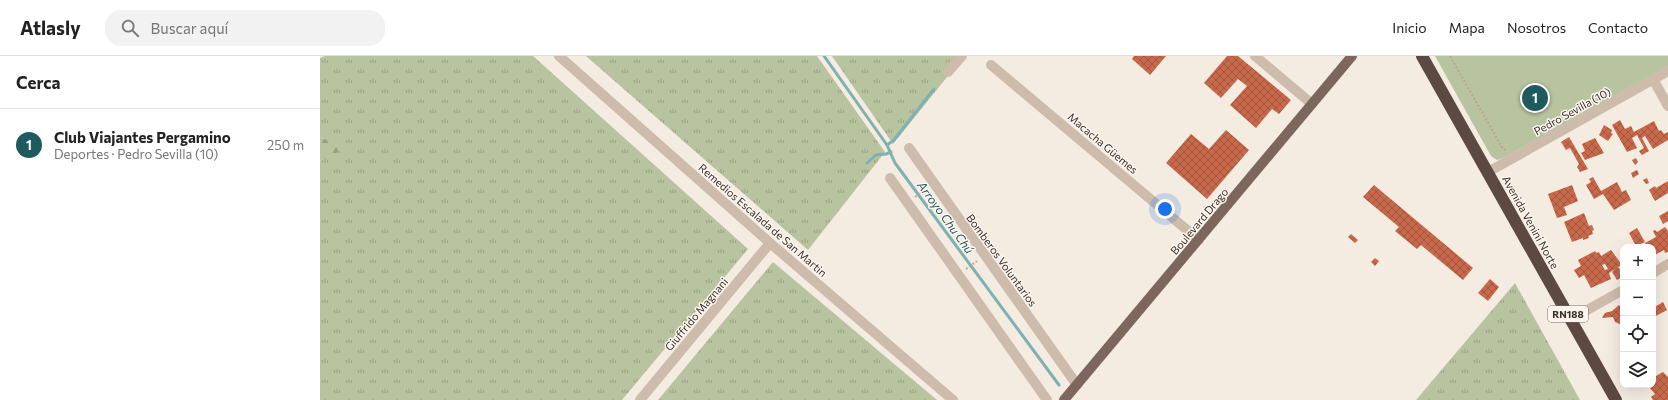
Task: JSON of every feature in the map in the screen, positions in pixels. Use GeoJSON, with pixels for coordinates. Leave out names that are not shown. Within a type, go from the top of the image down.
{"type":"FeatureCollection","features":[{"type":"Feature","properties":{"kind":"highway","name":"Avenida Venini Norte"},"geometry":{"type":"LineString","coordinates":[[1422,56],[1616,400]]}},
{"type":"Feature","properties":{"kind":"main road","name":"Boulevard Drago"},"geometry":{"type":"LineString","coordinates":[[1064,400],[1352,56]]}},
{"type":"Feature","properties":{"kind":"street","name":"Remedios Escalada de San Martin"},"geometry":{"type":"LineString","coordinates":[[559,56],[770,242],[953,400]]}},
{"type":"Feature","properties":{"kind":"street"},"geometry":{"type":"LineString","coordinates":[[948,72],[962,56]]}},
{"type":"Feature","properties":{"kind":"street"},"geometry":{"type":"LineString","coordinates":[[1255,56],[1312,104]]}},
{"type":"Feature","properties":{"kind":"street","name":"Macacha Güemes"},"geometry":{"type":"LineString","coordinates":[[991,65],[1199,240]]}},
{"type":"Feature","properties":{"kind":"street","name":"Pedro Sevilla (10)"},"geometry":{"type":"LineString","coordinates":[[1488,172],[1668,71]]}},
{"type":"Feature","properties":{"kind":"street"},"geometry":{"type":"LineString","coordinates":[[1653,80],[1668,106]]}},
{"type":"Feature","properties":{"kind":"street","name":"Bomberos Voluntarios"},"geometry":{"type":"LineString","coordinates":[[909,148],[1076,386]]}},
{"type":"Feature","properties":{"kind":"street"},"geometry":{"type":"LineString","coordinates":[[890,178],[1047,400]]}},
{"type":"Feature","properties":{"kind":"street","name":"Giuffrido Magnani"},"geometry":{"type":"LineString","coordinates":[[640,400],[770,242]]}},
{"type":"Feature","properties":{"kind":"street"},"geometry":{"type":"LineString","coordinates":[[1656,271],[1668,264]]}},
{"type":"Feature","properties":{"kind":"street"},"geometry":{"type":"LineString","coordinates":[[1571,319],[1620,292]]}},
{"type":"Feature","properties":{"kind":"path"},"geometry":{"type":"LineString","coordinates":[[1450,56],[1503,149],[1510,151],[1514,158]]}},
{"type":"Feature","properties":{"kind":"path"},"geometry":{"type":"LineString","coordinates":[[913,198],[924,190]]}},
{"type":"Feature","properties":{"kind":"path"},"geometry":{"type":"LineString","coordinates":[[964,270],[975,262]]}},
{"type":"Feature","properties":{"kind":"green space"},"geometry":{"type":"Polygon","coordinates":[[[325,56],[533,56],[748,249],[622,400],[320,400],[320,161],[343,149],[320,137],[320,58],[325,56]]]}},
{"type":"Feature","properties":{"kind":"green space"},"geometry":{"type":"Polygon","coordinates":[[[586,56],[817,56],[885,152],[808,250],[586,56]]]}},
{"type":"Feature","properties":{"kind":"green space"},"geometry":{"type":"Polygon","coordinates":[[[832,56],[964,56],[893,144],[832,56]]]}},
{"type":"Feature","properties":{"kind":"green space"},"geometry":{"type":"Polygon","coordinates":[[[1435,56],[1668,56],[1668,66],[1497,160],[1491,156],[1435,56]]]}},
{"type":"Feature","properties":{"kind":"green space"},"geometry":{"type":"Polygon","coordinates":[[[320,137],[344,149],[320,161],[320,137]]]}},
{"type":"Feature","properties":{"kind":"green space"},"geometry":{"type":"Polygon","coordinates":[[[773,262],[937,400],[658,400],[773,262]]]}},
{"type":"Feature","properties":{"kind":"green space"},"geometry":{"type":"Polygon","coordinates":[[[1515,283],[1580,400],[1416,400],[1515,283]]]}},
{"type":"Feature","properties":{"kind":"building"},"geometry":{"type":"Polygon","coordinates":[[[1134,56],[1166,56],[1150,75],[1132,59],[1134,56]]]}},
{"type":"Feature","properties":{"kind":"building"},"geometry":{"type":"Polygon","coordinates":[[[1227,56],[1238,56],[1291,100],[1279,114],[1272,109],[1256,128],[1230,105],[1247,86],[1238,79],[1221,98],[1204,83],[1227,56]]]}},
{"type":"Feature","properties":{"kind":"building"},"geometry":{"type":"Polygon","coordinates":[[[1620,120],[1625,129],[1631,126],[1634,132],[1654,121],[1659,131],[1661,130],[1664,134],[1668,132],[1668,140],[1653,149],[1645,136],[1642,138],[1649,151],[1642,155],[1639,151],[1644,148],[1637,135],[1632,138],[1637,148],[1627,152],[1612,125],[1620,120]]]}},
{"type":"Feature","properties":{"kind":"building"},"geometry":{"type":"Polygon","coordinates":[[[1604,125],[1612,130],[1611,133],[1613,134],[1608,141],[1599,135],[1604,125]]]}},
{"type":"Feature","properties":{"kind":"building"},"geometry":{"type":"Polygon","coordinates":[[[1226,130],[1249,150],[1207,199],[1166,163],[1191,134],[1209,149],[1226,130]]]}},
{"type":"Feature","properties":{"kind":"building"},"geometry":{"type":"Polygon","coordinates":[[[1569,137],[1588,169],[1580,172],[1577,167],[1579,164],[1570,148],[1566,150],[1561,142],[1569,137]]]}},
{"type":"Feature","properties":{"kind":"building"},"geometry":{"type":"Polygon","coordinates":[[[1595,138],[1604,153],[1585,160],[1581,153],[1585,151],[1582,144],[1595,138]]]}},
{"type":"Feature","properties":{"kind":"building"},"geometry":{"type":"Polygon","coordinates":[[[1636,158],[1638,162],[1635,165],[1632,160],[1636,158]]]}},
{"type":"Feature","properties":{"kind":"building"},"geometry":{"type":"Polygon","coordinates":[[[1637,170],[1639,174],[1633,178],[1631,173],[1637,170]]]}},
{"type":"Feature","properties":{"kind":"building"},"geometry":{"type":"Polygon","coordinates":[[[1593,177],[1601,191],[1617,182],[1622,192],[1626,190],[1631,200],[1614,210],[1603,194],[1594,199],[1586,185],[1591,182],[1589,179],[1593,177]]]}},
{"type":"Feature","properties":{"kind":"building"},"geometry":{"type":"Polygon","coordinates":[[[1647,178],[1649,183],[1646,184],[1643,180],[1647,178]]]}},
{"type":"Feature","properties":{"kind":"building"},"geometry":{"type":"Polygon","coordinates":[[[1668,181],[1668,193],[1655,201],[1649,190],[1668,181]]]}},
{"type":"Feature","properties":{"kind":"building"},"geometry":{"type":"Polygon","coordinates":[[[1374,185],[1473,268],[1463,280],[1421,245],[1417,249],[1395,231],[1399,227],[1363,197],[1374,185]]]}},
{"type":"Feature","properties":{"kind":"building"},"geometry":{"type":"Polygon","coordinates":[[[1572,185],[1578,201],[1564,207],[1567,215],[1557,218],[1548,194],[1572,185]]]}},
{"type":"Feature","properties":{"kind":"building"},"geometry":{"type":"Polygon","coordinates":[[[1668,211],[1668,221],[1663,224],[1659,216],[1668,211]]]}},
{"type":"Feature","properties":{"kind":"building"},"geometry":{"type":"Polygon","coordinates":[[[1584,213],[1589,226],[1592,225],[1594,230],[1592,231],[1593,234],[1588,236],[1589,238],[1583,240],[1583,238],[1572,242],[1564,222],[1584,213]]]}},
{"type":"Feature","properties":{"kind":"building"},"geometry":{"type":"Polygon","coordinates":[[[1665,227],[1668,231],[1668,252],[1665,253],[1664,250],[1656,254],[1656,244],[1645,243],[1656,237],[1653,231],[1655,230],[1657,232],[1665,227]]]}},
{"type":"Feature","properties":{"kind":"building"},"geometry":{"type":"Polygon","coordinates":[[[1637,228],[1645,242],[1635,244],[1629,233],[1637,228]]]}},
{"type":"Feature","properties":{"kind":"building"},"geometry":{"type":"Polygon","coordinates":[[[1351,234],[1358,240],[1355,243],[1348,237],[1351,234]]]}},
{"type":"Feature","properties":{"kind":"building"},"geometry":{"type":"Polygon","coordinates":[[[1611,250],[1620,262],[1620,266],[1618,267],[1620,269],[1620,278],[1617,280],[1612,272],[1615,269],[1609,273],[1611,279],[1591,288],[1584,275],[1579,278],[1574,270],[1581,266],[1578,260],[1595,251],[1596,253],[1599,252],[1601,256],[1611,250]],[[1605,264],[1602,265],[1605,270],[1608,269],[1605,264]]]}},
{"type":"Feature","properties":{"kind":"building"},"geometry":{"type":"Polygon","coordinates":[[[1375,258],[1379,261],[1375,266],[1371,262],[1375,258]]]}},
{"type":"Feature","properties":{"kind":"building"},"geometry":{"type":"Polygon","coordinates":[[[1490,279],[1499,287],[1488,301],[1478,293],[1490,279]]]}},
{"type":"Feature","properties":{"kind":"building"},"geometry":{"type":"Polygon","coordinates":[[[1663,302],[1667,310],[1656,316],[1656,306],[1663,302]]]}},
{"type":"Feature","properties":{"kind":"building"},"geometry":{"type":"Polygon","coordinates":[[[1620,306],[1620,324],[1615,322],[1613,317],[1602,318],[1605,313],[1612,311],[1620,306]]]}},
{"type":"Feature","properties":{"kind":"building"},"geometry":{"type":"Polygon","coordinates":[[[1663,372],[1668,377],[1668,400],[1653,400],[1651,397],[1655,394],[1650,388],[1656,388],[1656,376],[1663,372]]]}},
{"type":"Feature","properties":{"kind":"waterway","name":"Arroyo Chu Chú"},"geometry":{"type":"LineString","coordinates":[[824,56],[887,145],[895,163],[1059,385]]}},
{"type":"Feature","properties":{"kind":"waterway"},"geometry":{"type":"LineString","coordinates":[[887,145],[894,140],[934,89]]}},
{"type":"Feature","properties":{"kind":"waterway"},"geometry":{"type":"LineString","coordinates":[[867,163],[876,155],[891,152]]}},
{"type":"Feature","properties":{"kind":"place","name":"Club Viajantes Pergamino"},"geometry":{"type":"Point","coordinates":[1535,98]}}]}
